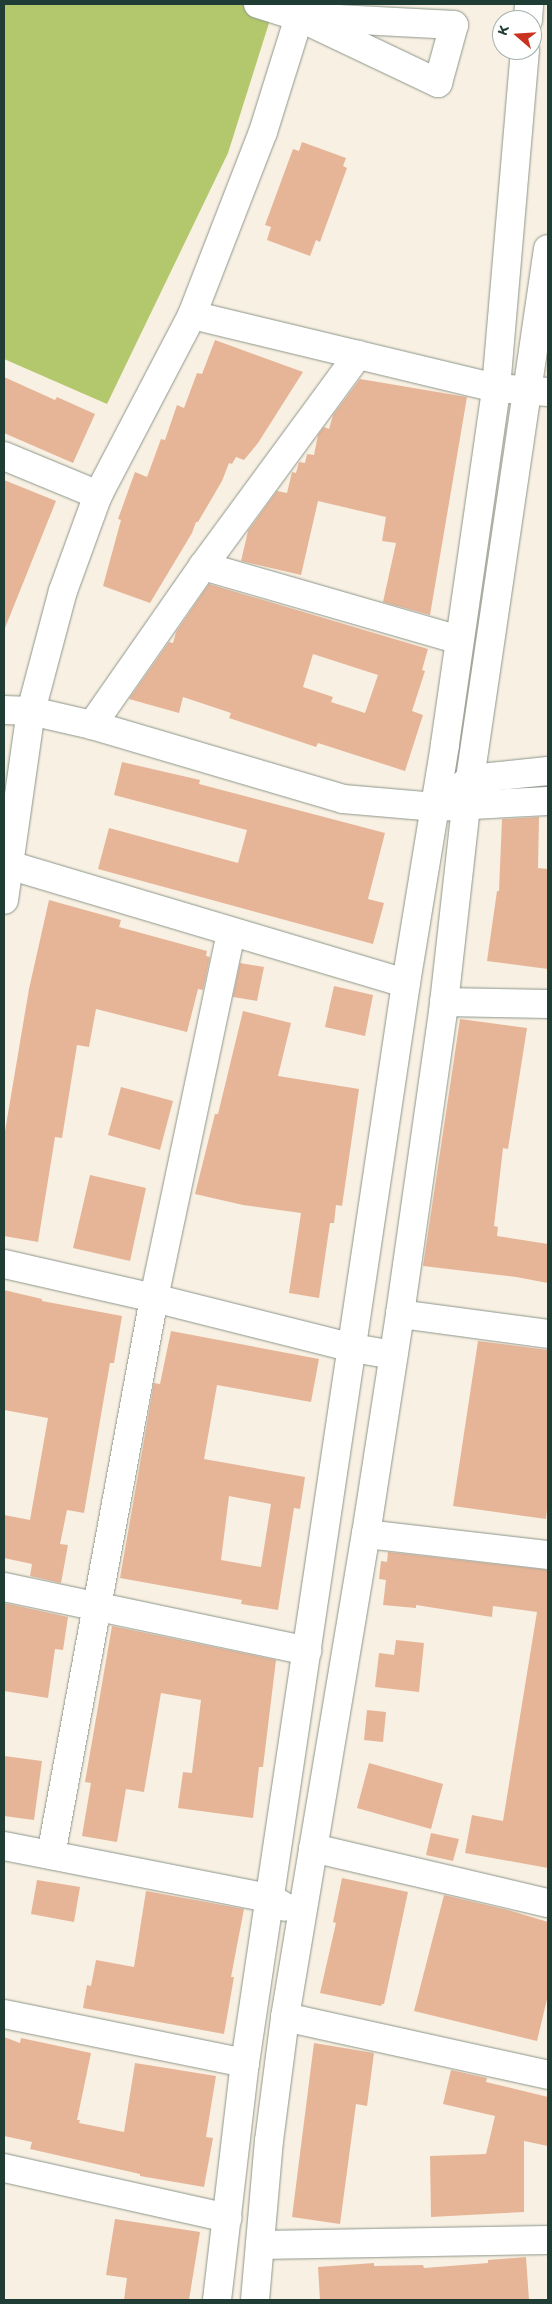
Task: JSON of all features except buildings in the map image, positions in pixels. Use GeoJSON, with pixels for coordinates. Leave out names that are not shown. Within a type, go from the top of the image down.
{"type":"FeatureCollection","features":[{"type":"Feature","properties":{"kind":"street"},"geometry":{"type":"LineString","coordinates":[[258,4],[301,10],[328,18],[454,25],[438,83],[301,10]]}},
{"type":"Feature","properties":{"kind":"street"},"geometry":{"type":"LineString","coordinates":[[4,900],[31,711],[63,591],[98,495],[192,315],[263,132],[301,10]]}},
{"type":"Feature","properties":{"kind":"street"},"geometry":{"type":"LineString","coordinates":[[217,2300],[245,2063],[406,983],[436,807],[496,388],[524,60]]}},
{"type":"Feature","properties":{"kind":"street"},"geometry":{"type":"LineString","coordinates":[[255,2300],[269,2140],[285,2017],[366,1534],[400,1314],[444,1002],[470,779],[538,392],[548,249]]}},
{"type":"Feature","properties":{"kind":"street"},"geometry":{"type":"LineString","coordinates":[[192,315],[496,388],[538,392]]}},
{"type":"Feature","properties":{"kind":"street"},"geometry":{"type":"LineString","coordinates":[[92,725],[203,566],[358,355]]}},
{"type":"Feature","properties":{"kind":"street"},"geometry":{"type":"LineString","coordinates":[[4,456],[98,495]]}},
{"type":"Feature","properties":{"kind":"street"},"geometry":{"type":"LineString","coordinates":[[203,566],[459,640]]}},
{"type":"Feature","properties":{"kind":"street"},"geometry":{"type":"LineString","coordinates":[[4,710],[31,711],[92,725],[343,799],[436,807],[548,802]]}},
{"type":"Feature","properties":{"kind":"street"},"geometry":{"type":"LineString","coordinates":[[436,807],[470,779],[548,772]]}},
{"type":"Feature","properties":{"kind":"street"},"geometry":{"type":"LineString","coordinates":[[9,865],[406,983]]}},
{"type":"Feature","properties":{"kind":"street"},"geometry":{"type":"LineString","coordinates":[[51,1856],[154,1298],[232,932]]}},
{"type":"Feature","properties":{"kind":"street"},"geometry":{"type":"LineString","coordinates":[[444,1002],[548,1004]]}},
{"type":"Feature","properties":{"kind":"street"},"geometry":{"type":"LineString","coordinates":[[4,1264],[154,1298],[353,1348],[393,1354]]}},
{"type":"Feature","properties":{"kind":"street"},"geometry":{"type":"LineString","coordinates":[[400,1314],[548,1334]]}},
{"type":"Feature","properties":{"kind":"street"},"geometry":{"type":"LineString","coordinates":[[366,1534],[548,1556]]}},
{"type":"Feature","properties":{"kind":"street"},"geometry":{"type":"LineString","coordinates":[[4,1587],[307,1651]]}},
{"type":"Feature","properties":{"kind":"street"},"geometry":{"type":"LineString","coordinates":[[4,1846],[270,1898],[302,1918]]}},
{"type":"Feature","properties":{"kind":"street"},"geometry":{"type":"LineString","coordinates":[[313,1848],[548,1903]]}},
{"type":"Feature","properties":{"kind":"street"},"geometry":{"type":"LineString","coordinates":[[4,2014],[245,2063]]}},
{"type":"Feature","properties":{"kind":"street"},"geometry":{"type":"LineString","coordinates":[[285,2017],[548,2075]]}},
{"type":"Feature","properties":{"kind":"street"},"geometry":{"type":"LineString","coordinates":[[4,2168],[227,2218]]}},
{"type":"Feature","properties":{"kind":"street"},"geometry":{"type":"LineString","coordinates":[[260,2245],[548,2240]]}},
{"type":"Feature","properties":{"kind":"green space"},"geometry":{"type":"Polygon","coordinates":[[[4,4],[275,4],[228,153],[107,404],[4,359],[4,4]]]}}]}
